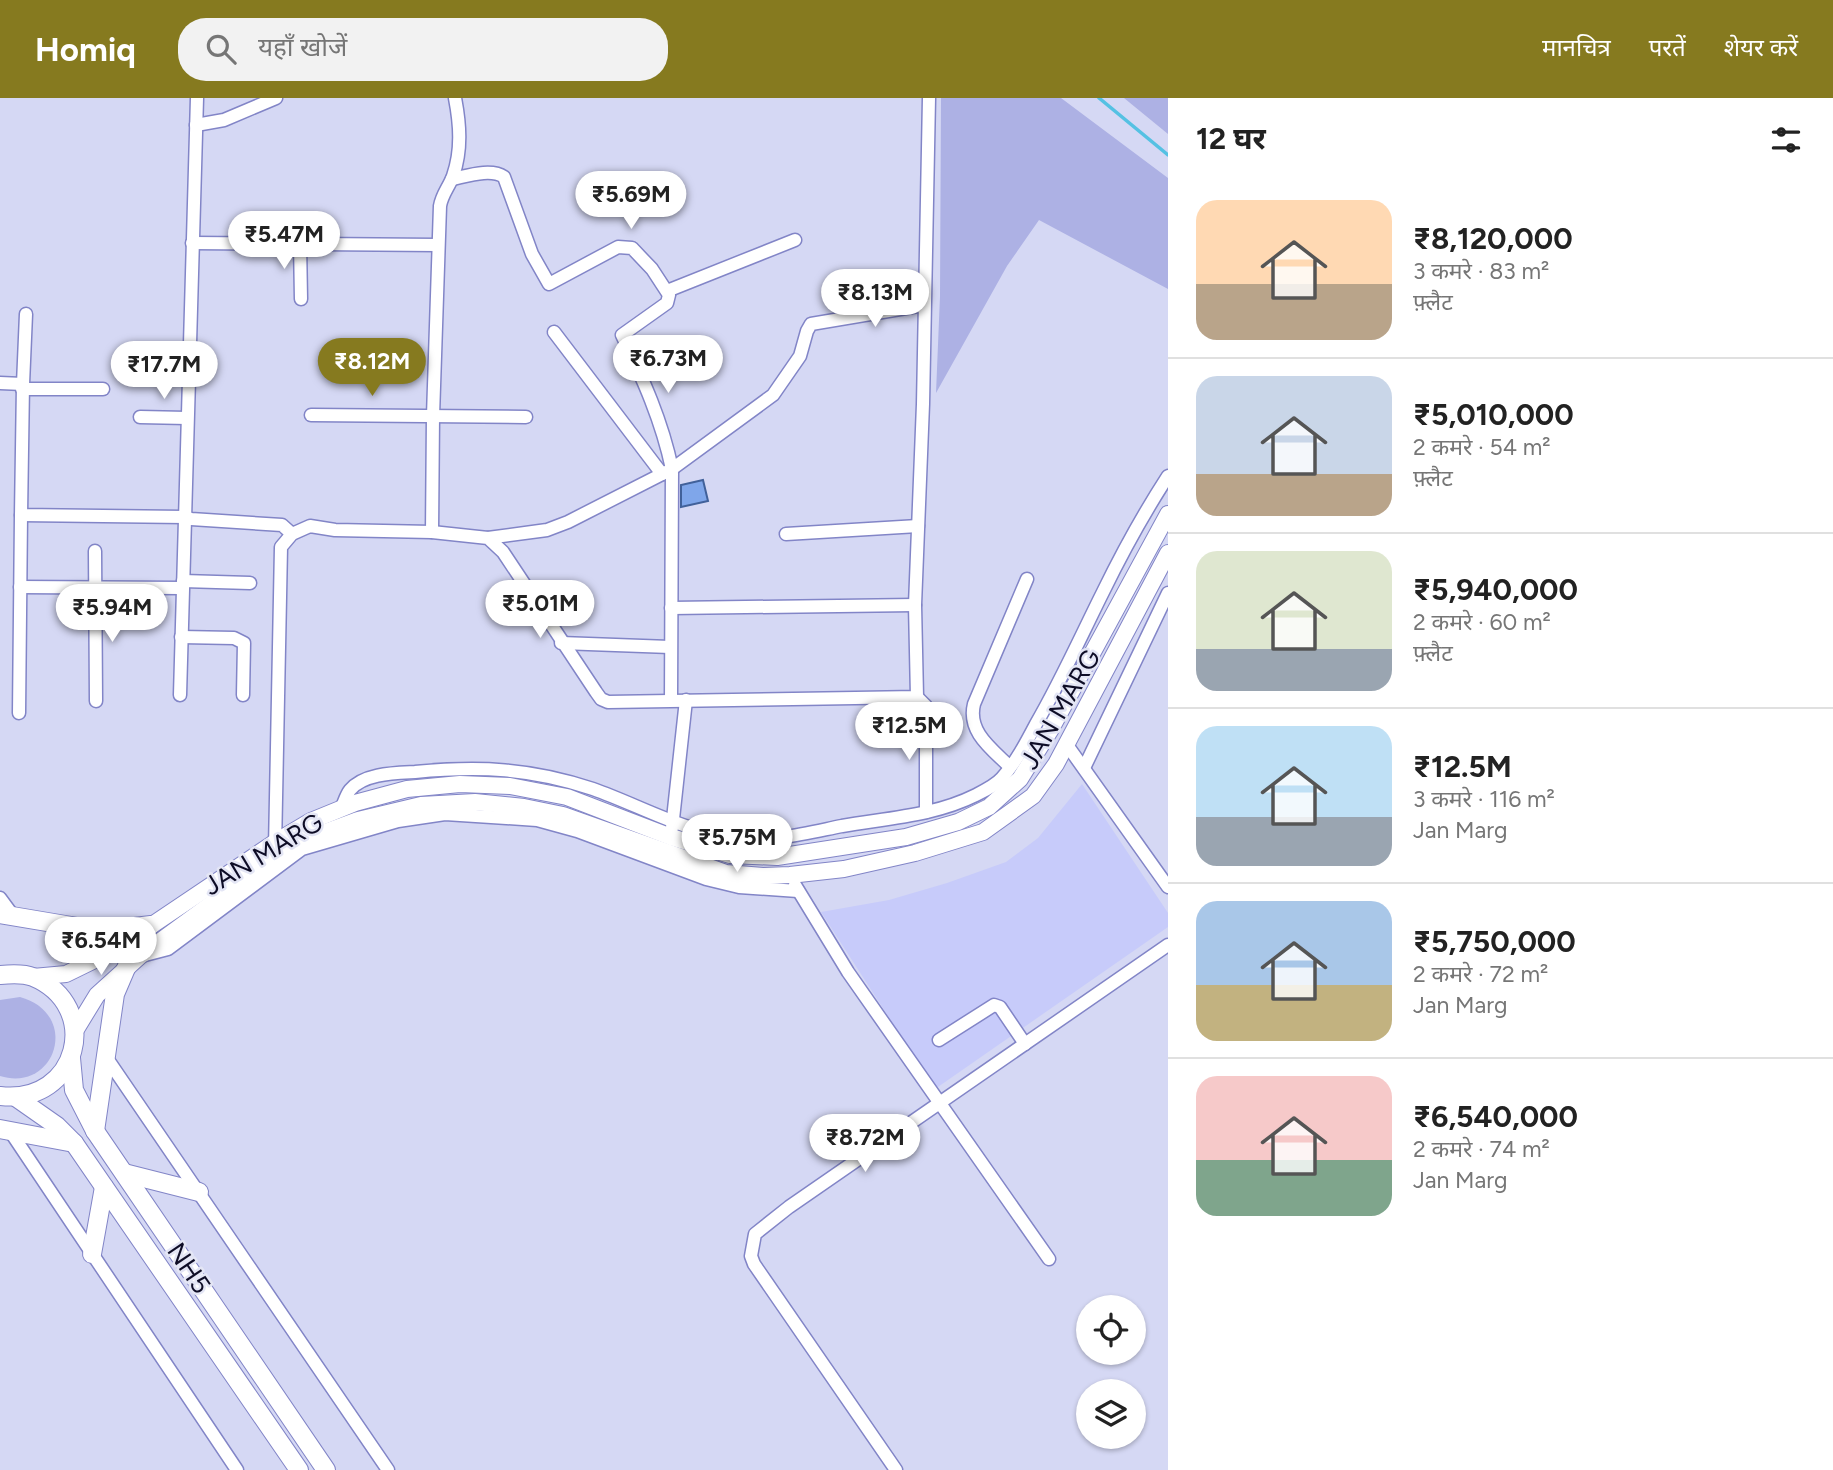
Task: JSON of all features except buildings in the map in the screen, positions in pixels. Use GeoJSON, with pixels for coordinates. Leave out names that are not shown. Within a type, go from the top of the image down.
{"type":"FeatureCollection","features":[{"type":"Feature","properties":{"kind":"highway"},"geometry":{"type":"LineString","coordinates":[[7,916],[101,931],[151,925]]}},
{"type":"Feature","properties":{"kind":"highway"},"geometry":{"type":"LineString","coordinates":[[95,1130],[116,994],[134,961]]}},
{"type":"Feature","properties":{"kind":"highway"},"geometry":{"type":"LineString","coordinates":[[0,974],[33,977],[51,987],[69,1009],[75,1031]]}},
{"type":"Feature","properties":{"kind":"highway","name":"NH5"},"geometry":{"type":"LineString","coordinates":[[75,1031],[71,1058],[74,1090],[95,1130],[326,1470]]}},
{"type":"Feature","properties":{"kind":"highway","name":"NH5"},"geometry":{"type":"LineString","coordinates":[[9,1097],[44,1089],[57,1080],[71,1058]]}},
{"type":"Feature","properties":{"kind":"highway","name":"NH5"},"geometry":{"type":"LineString","coordinates":[[9,1097],[57,1126],[74,1143],[299,1470]]}},
{"type":"Feature","properties":{"kind":"highway"},"geometry":{"type":"LineString","coordinates":[[5,1130],[74,1143]]}},
{"type":"Feature","properties":{"kind":"highway"},"geometry":{"type":"LineString","coordinates":[[124,1173],[199,1192]]}},
{"type":"Feature","properties":{"kind":"highway"},"geometry":{"type":"LineString","coordinates":[[92,1254],[104,1187]]}},
{"type":"Feature","properties":{"kind":"main road","name":"JAN MARG"},"geometry":{"type":"LineString","coordinates":[[75,1031],[97,995],[134,961],[278,855],[311,821],[407,789],[460,783],[510,786],[567,797],[672,829],[730,855],[777,857],[906,837],[958,822],[989,807],[1020,779],[1040,748],[1168,514]]}},
{"type":"Feature","properties":{"kind":"main road","name":"JAN MARG"},"geometry":{"type":"LineString","coordinates":[[33,977],[66,974],[115,950],[151,925],[304,840],[358,820],[421,805],[475,802],[524,807],[563,815],[726,873],[763,876],[844,869],[915,853],[983,832],[1033,796],[1056,764],[1168,553]]}},
{"type":"Feature","properties":{"kind":"street"},"geometry":{"type":"LineString","coordinates":[[180,695],[197,98]]}},
{"type":"Feature","properties":{"kind":"street"},"geometry":{"type":"LineString","coordinates":[[196,125],[224,120],[276,98]]}},
{"type":"Feature","properties":{"kind":"street"},"geometry":{"type":"LineString","coordinates":[[432,533],[440,206],[442,194],[452,179],[460,141],[455,98]]}},
{"type":"Feature","properties":{"kind":"street"},"geometry":{"type":"LineString","coordinates":[[926,813],[926,706],[917,697],[915,605],[929,98]]}},
{"type":"Feature","properties":{"kind":"street"},"geometry":{"type":"LineString","coordinates":[[452,179],[489,173],[498,173],[504,177],[532,254],[549,284],[618,247],[625,247],[632,248],[652,269],[669,295],[667,303],[622,335],[648,389],[665,435],[671,700]]}},
{"type":"Feature","properties":{"kind":"street"},"geometry":{"type":"LineString","coordinates":[[667,291],[795,240]]}},
{"type":"Feature","properties":{"kind":"street"},"geometry":{"type":"LineString","coordinates":[[192,243],[438,245]]}},
{"type":"Feature","properties":{"kind":"street"},"geometry":{"type":"LineString","coordinates":[[300,243],[301,299]]}},
{"type":"Feature","properties":{"kind":"street"},"geometry":{"type":"LineString","coordinates":[[798,891],[739,887],[717,882],[577,831],[537,820],[488,815],[445,814],[398,821],[278,855],[281,547],[292,534],[310,526],[335,530],[488,538],[547,530],[667,472],[773,395],[800,356],[811,324],[924,305]]}},
{"type":"Feature","properties":{"kind":"street"},"geometry":{"type":"LineString","coordinates":[[19,713],[26,314]]}},
{"type":"Feature","properties":{"kind":"street"},"geometry":{"type":"LineString","coordinates":[[554,332],[667,472]]}},
{"type":"Feature","properties":{"kind":"street"},"geometry":{"type":"LineString","coordinates":[[0,383],[103,389]]}},
{"type":"Feature","properties":{"kind":"street"},"geometry":{"type":"LineString","coordinates":[[311,415],[526,417]]}},
{"type":"Feature","properties":{"kind":"street"},"geometry":{"type":"LineString","coordinates":[[140,417],[187,418]]}},
{"type":"Feature","properties":{"kind":"street"},"geometry":{"type":"LineString","coordinates":[[686,700],[672,829],[760,840],[792,837],[926,813],[976,795],[1001,780],[1010,767],[1060,682],[1104,590],[1168,477]]}},
{"type":"Feature","properties":{"kind":"street"},"geometry":{"type":"LineString","coordinates":[[21,515],[185,517],[282,525],[292,534]]}},
{"type":"Feature","properties":{"kind":"street"},"geometry":{"type":"LineString","coordinates":[[786,534],[918,526]]}},
{"type":"Feature","properties":{"kind":"street"},"geometry":{"type":"LineString","coordinates":[[488,538],[503,552],[561,643],[601,699],[608,702],[917,697]]}},
{"type":"Feature","properties":{"kind":"street"},"geometry":{"type":"LineString","coordinates":[[95,551],[96,701]]}},
{"type":"Feature","properties":{"kind":"street"},"geometry":{"type":"LineString","coordinates":[[1010,767],[975,728],[971,716],[1027,579]]}},
{"type":"Feature","properties":{"kind":"street"},"geometry":{"type":"LineString","coordinates":[[20,587],[95,588],[250,583]]}},
{"type":"Feature","properties":{"kind":"street"},"geometry":{"type":"LineString","coordinates":[[1084,768],[1168,593]]}},
{"type":"Feature","properties":{"kind":"street"},"geometry":{"type":"LineString","coordinates":[[671,608],[915,605]]}},
{"type":"Feature","properties":{"kind":"street"},"geometry":{"type":"LineString","coordinates":[[181,636],[234,638],[244,643],[243,695]]}},
{"type":"Feature","properties":{"kind":"street"},"geometry":{"type":"LineString","coordinates":[[561,643],[670,647]]}},
{"type":"Feature","properties":{"kind":"street"},"geometry":{"type":"LineString","coordinates":[[1067,745],[1168,887]]}},
{"type":"Feature","properties":{"kind":"street"},"geometry":{"type":"LineString","coordinates":[[790,875],[855,983],[1049,1259]]}},
{"type":"Feature","properties":{"kind":"street"},"geometry":{"type":"LineString","coordinates":[[0,898],[7,916]]}},
{"type":"Feature","properties":{"kind":"street"},"geometry":{"type":"LineString","coordinates":[[896,1470],[758,1272],[751,1256],[755,1234],[772,1219],[1168,945]]}},
{"type":"Feature","properties":{"kind":"street"},"geometry":{"type":"LineString","coordinates":[[939,1040],[994,1005],[1000,1007],[1025,1044]]}},
{"type":"Feature","properties":{"kind":"street"},"geometry":{"type":"LineString","coordinates":[[106,1057],[388,1470]]}},
{"type":"Feature","properties":{"kind":"street"},"geometry":{"type":"LineString","coordinates":[[5,1130],[237,1470]]}},
{"type":"Feature","properties":{"kind":"shaded area"},"geometry":{"type":"Polygon","coordinates":[[[941,98],[1061,98],[1168,178],[1168,289],[1039,220],[1007,266],[936,393],[940,296],[941,98]]]}},
{"type":"Feature","properties":{"kind":"shaded area"},"geometry":{"type":"Polygon","coordinates":[[[1124,98],[1168,98],[1168,134],[1124,98]]]}},
{"type":"Feature","properties":{"kind":"shaded area"},"geometry":{"type":"Polygon","coordinates":[[[1082,784],[1168,913],[1168,927],[935,1089],[821,912],[889,900],[1006,862],[1038,838],[1082,784]]]}},
{"type":"Feature","properties":{"kind":"shaded area"},"geometry":{"type":"Polygon","coordinates":[[[20,997],[39,1006],[50,1019],[55,1034],[54,1049],[47,1063],[35,1073],[19,1078],[0,1076],[0,1000],[20,997]]]}},
{"type":"Feature","properties":{"kind":"waterway"},"geometry":{"type":"LineString","coordinates":[[1099,98],[1168,155]]}}]}
